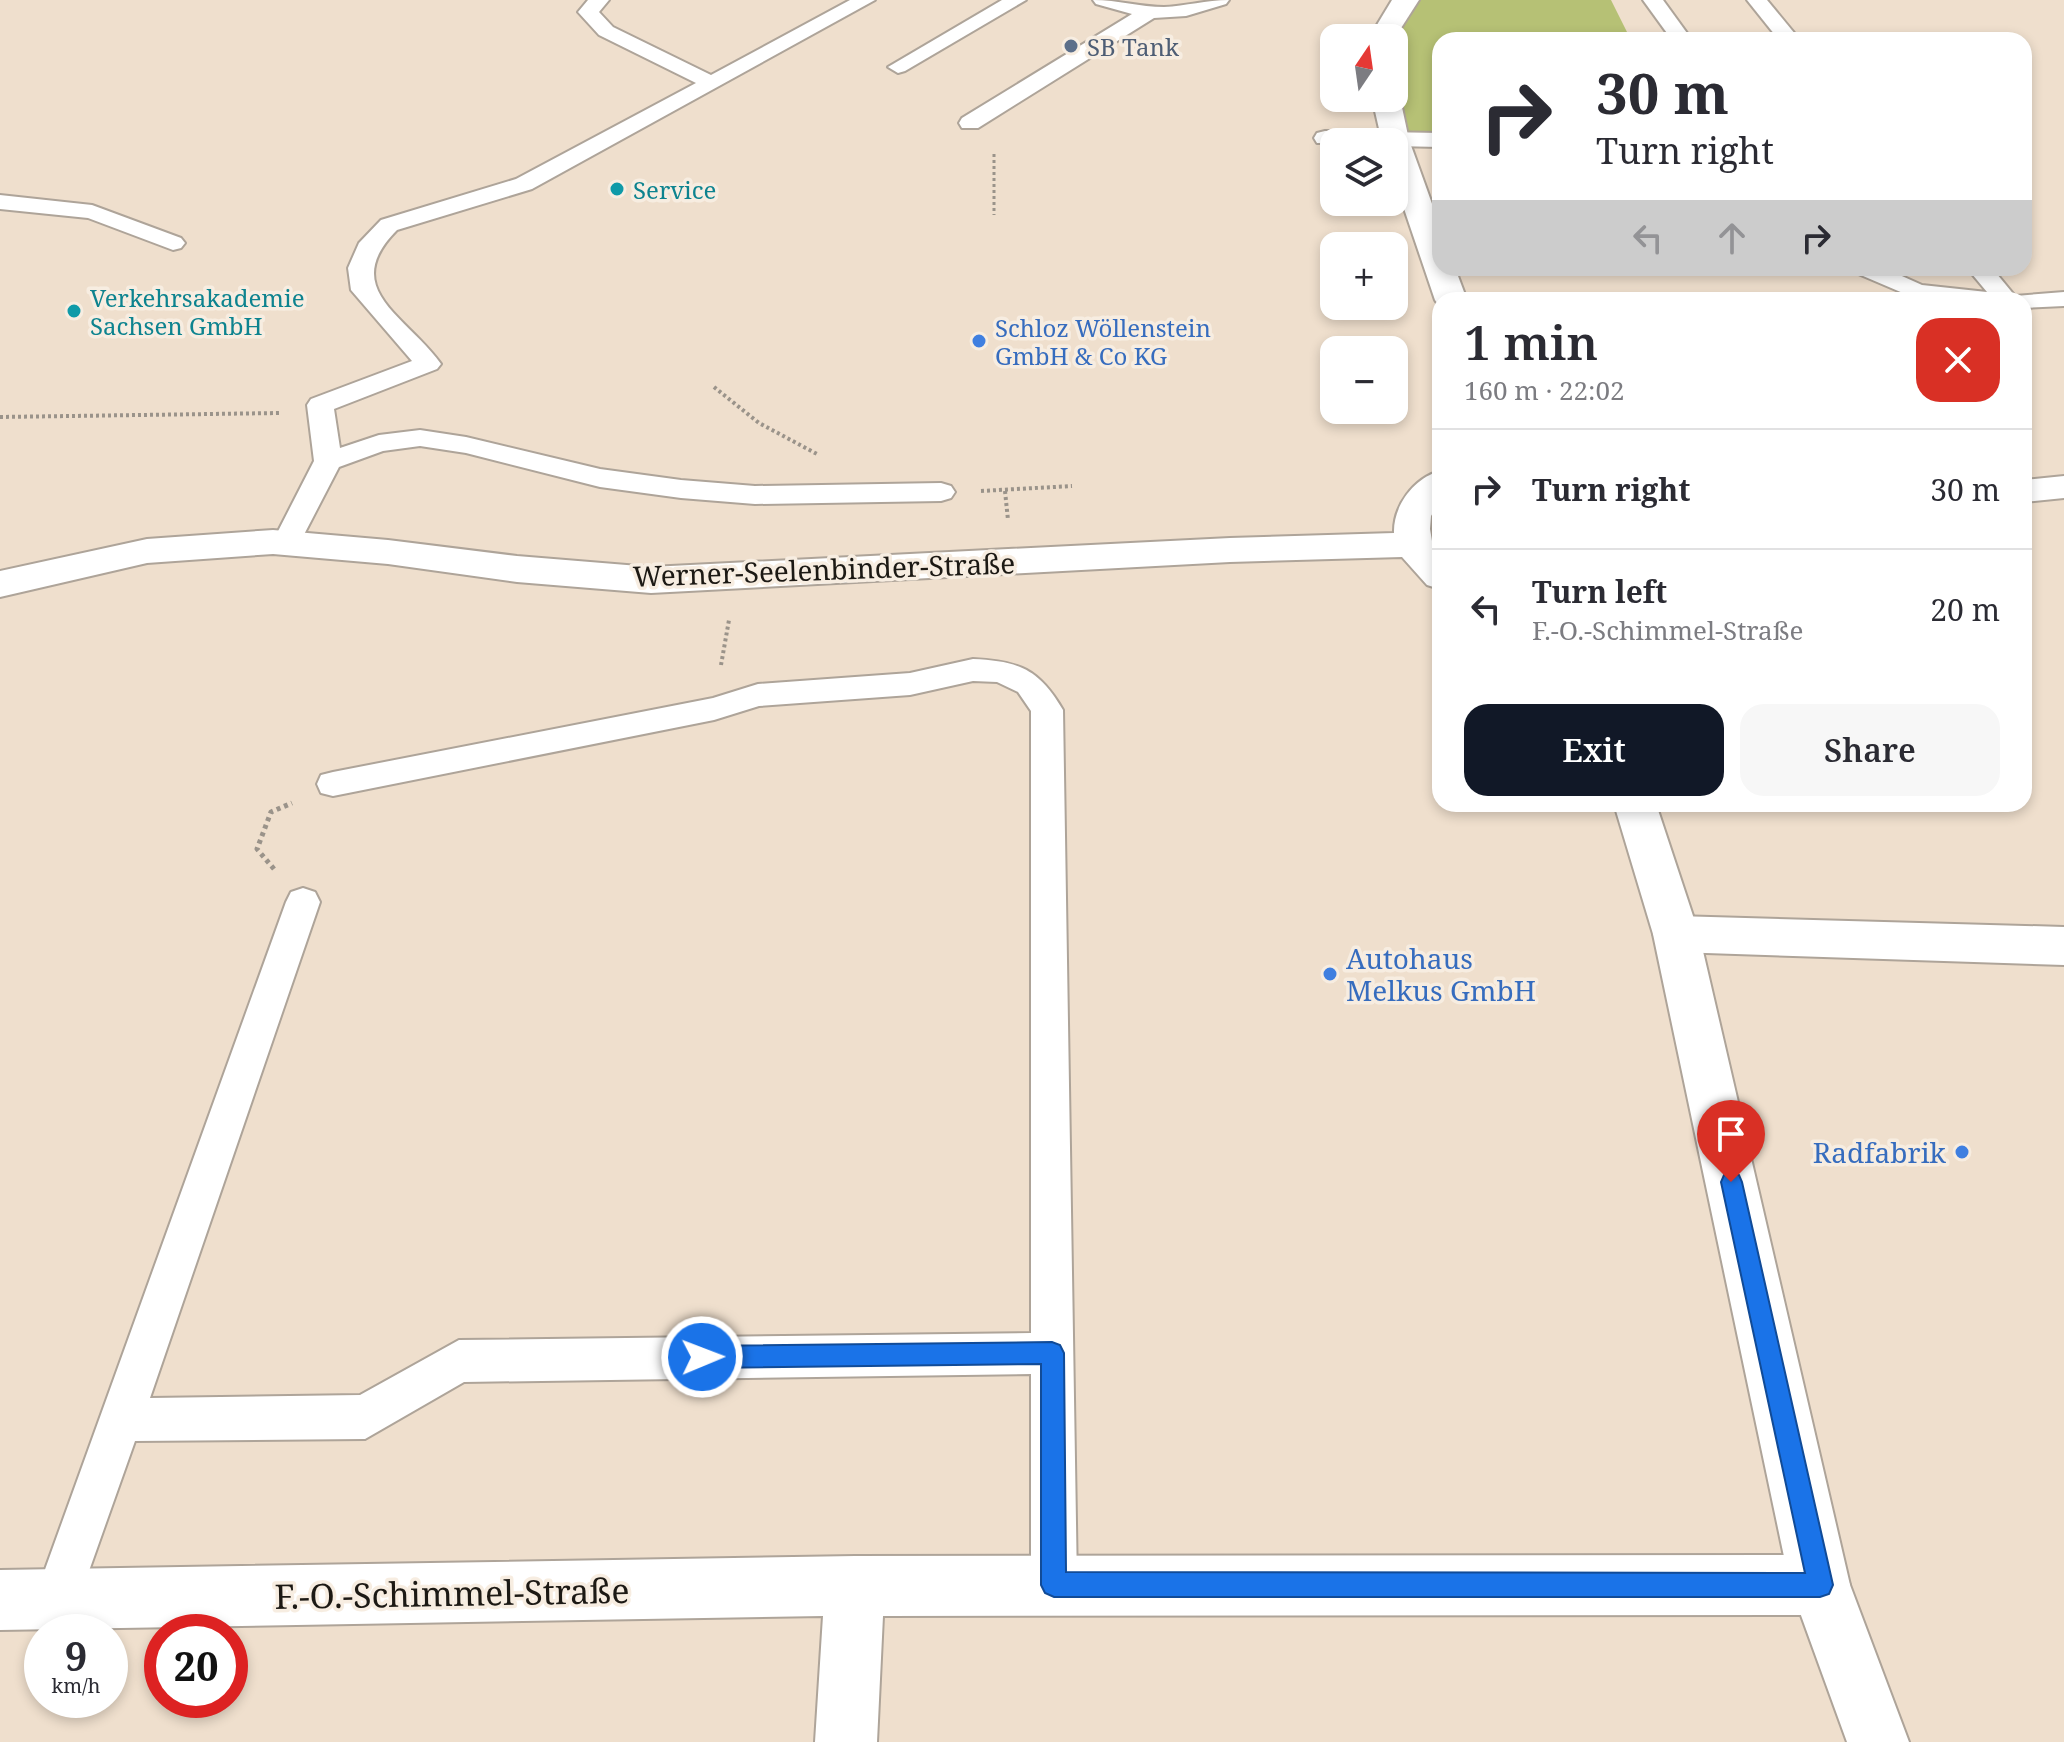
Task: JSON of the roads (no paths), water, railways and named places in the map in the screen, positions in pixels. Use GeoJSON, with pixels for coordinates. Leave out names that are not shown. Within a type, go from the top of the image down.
{"type":"FeatureCollection","features":[{"type":"Feature","properties":{"kind":"main road"},"geometry":{"type":"LineString","coordinates":[[1389,24],[1406,0]]}},
{"type":"Feature","properties":{"kind":"main road"},"geometry":{"type":"LineString","coordinates":[[1408,177],[1432,246]]}},
{"type":"Feature","properties":{"kind":"main road"},"geometry":{"type":"LineString","coordinates":[[2032,490],[2064,487]]}},
{"type":"Feature","properties":{"kind":"main road"},"geometry":{"type":"LineString","coordinates":[[1432,488],[1419,499],[1410,520],[1413,544],[1432,570]]}},
{"type":"Feature","properties":{"kind":"main road","name":"Werner-Seelenbinder-Straße"},"geometry":{"type":"LineString","coordinates":[[0,584],[147,551],[286,543],[388,552],[517,569],[651,580],[1230,550],[1413,544]]}},
{"type":"Feature","properties":{"kind":"main road"},"geometry":{"type":"LineString","coordinates":[[1638,812],[1676,934],[1820,1585],[1878,1742]]}},
{"type":"Feature","properties":{"kind":"main road"},"geometry":{"type":"LineString","coordinates":[[1676,934],[2064,946]]}},
{"type":"Feature","properties":{"kind":"main road","name":"F.-O.-Schimmel-Straße"},"geometry":{"type":"LineString","coordinates":[[0,1600],[855,1586],[1820,1585]]}},
{"type":"Feature","properties":{"kind":"main road"},"geometry":{"type":"LineString","coordinates":[[846,1742],[855,1586]]}},
{"type":"Feature","properties":{"kind":"lane"},"geometry":{"type":"LineString","coordinates":[[599,0],[588,12],[606,31],[710,82]]}},
{"type":"Feature","properties":{"kind":"lane"},"geometry":{"type":"LineString","coordinates":[[286,543],[328,461],[320,405],[428,364],[363,290],[360,268],[371,243],[389,225],[524,184],[865,0]]}},
{"type":"Feature","properties":{"kind":"lane"},"geometry":{"type":"LineString","coordinates":[[898,67],[1016,0]]}},
{"type":"Feature","properties":{"kind":"lane"},"geometry":{"type":"LineString","coordinates":[[1103,0],[1147,14],[1182,12],[1219,0]]}},
{"type":"Feature","properties":{"kind":"lane"},"geometry":{"type":"LineString","coordinates":[[1653,0],[1676,32]]}},
{"type":"Feature","properties":{"kind":"lane"},"geometry":{"type":"LineString","coordinates":[[1757,0],[1783,32]]}},
{"type":"Feature","properties":{"kind":"lane"},"geometry":{"type":"LineString","coordinates":[[970,123],[1147,14]]}},
{"type":"Feature","properties":{"kind":"lane"},"geometry":{"type":"LineString","coordinates":[[1408,140],[1432,140]]}},
{"type":"Feature","properties":{"kind":"lane"},"geometry":{"type":"LineString","coordinates":[[0,202],[92,212],[173,243]]}},
{"type":"Feature","properties":{"kind":"lane"},"geometry":{"type":"LineString","coordinates":[[1882,276],[1917,292]]}},
{"type":"Feature","properties":{"kind":"lane"},"geometry":{"type":"LineString","coordinates":[[1986,276],[1999,292]]}},
{"type":"Feature","properties":{"kind":"lane"},"geometry":{"type":"LineString","coordinates":[[2032,301],[2064,299]]}},
{"type":"Feature","properties":{"kind":"lane"},"geometry":{"type":"LineString","coordinates":[[328,461],[379,443],[420,438],[466,445],[600,478],[681,489],[755,495],[941,492]]}},
{"type":"Feature","properties":{"kind":"lane"},"geometry":{"type":"LineString","coordinates":[[333,784],[714,709],[758,695],[910,684],[973,670],[1002,671],[1029,684],[1047,710],[1054,1585]]}},
{"type":"Feature","properties":{"kind":"lane"},"geometry":{"type":"LineString","coordinates":[[57,1600],[303,902]]}},
{"type":"Feature","properties":{"kind":"lane"},"geometry":{"type":"LineString","coordinates":[[121,1420],[365,1417],[459,1361],[1052,1353]]}},
{"type":"Feature","properties":{"kind":"place","name":"SB Tank"},"geometry":{"type":"Point","coordinates":[1071,46]}},
{"type":"Feature","properties":{"kind":"place","name":"Service"},"geometry":{"type":"Point","coordinates":[617,189]}},
{"type":"Feature","properties":{"kind":"place","name":"Verkehrsakademie Sachsen GmbH"},"geometry":{"type":"Point","coordinates":[74,311]}},
{"type":"Feature","properties":{"kind":"place","name":"Schloz Wöllenstein GmbH & Co KG"},"geometry":{"type":"Point","coordinates":[979,341]}},
{"type":"Feature","properties":{"kind":"place","name":"Autohaus Melkus GmbH"},"geometry":{"type":"Point","coordinates":[1330,974]}},
{"type":"Feature","properties":{"kind":"place","name":"Radfabrik"},"geometry":{"type":"Point","coordinates":[1962,1152]}}]}
